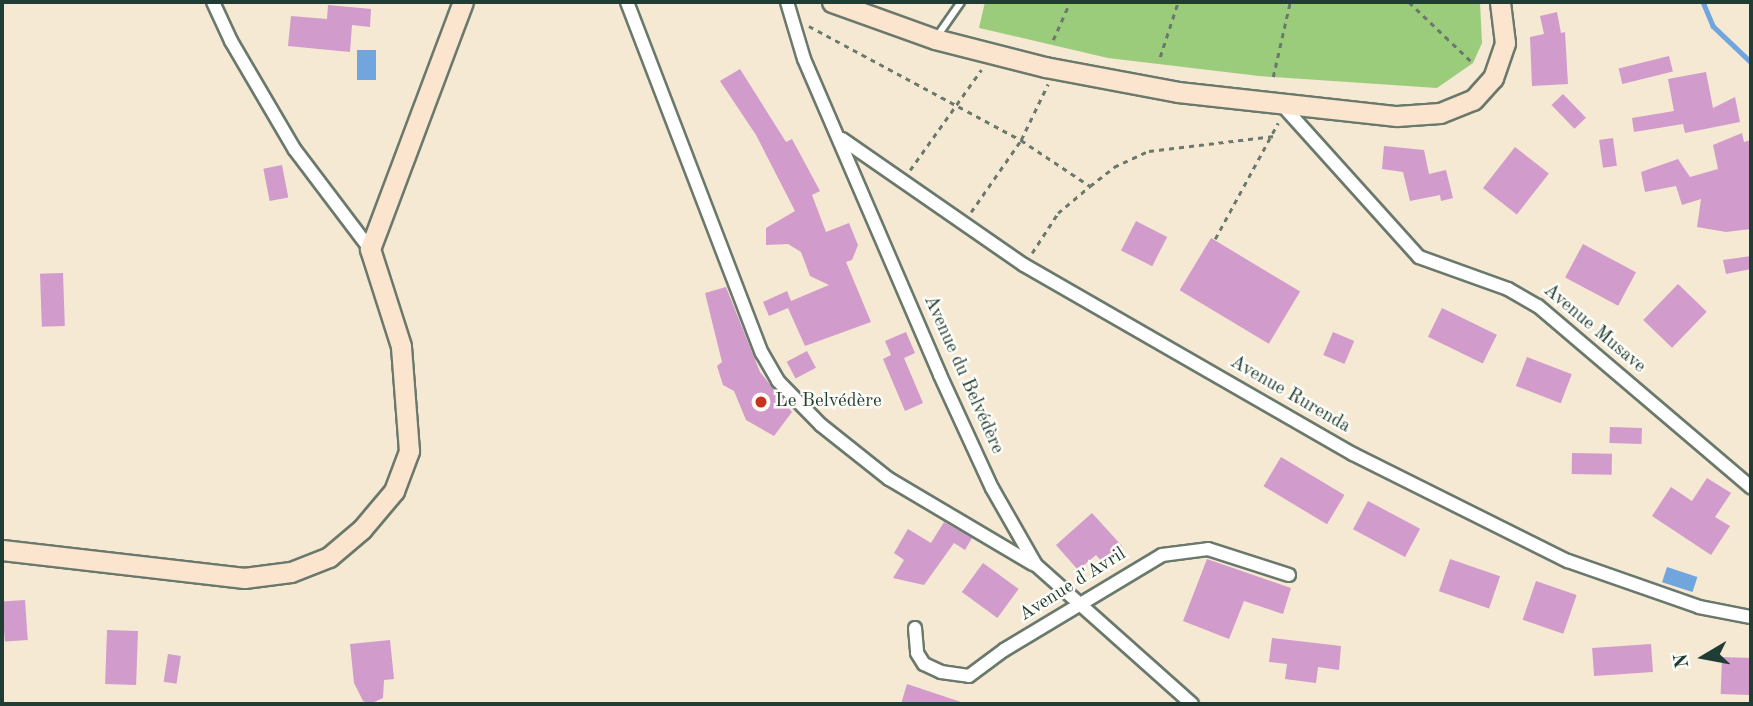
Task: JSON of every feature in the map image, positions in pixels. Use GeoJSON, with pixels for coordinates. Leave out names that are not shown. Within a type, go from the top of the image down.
{"type":"FeatureCollection","features":[{"type":"Feature","properties":{"kind":"street"},"geometry":{"type":"LineString","coordinates":[[2,550],[244,578],[291,572],[330,557],[362,529],[394,491],[409,451],[401,346],[370,249],[295,150],[231,41],[213,2]]}},
{"type":"Feature","properties":{"kind":"street"},"geometry":{"type":"LineString","coordinates":[[370,249],[463,2]]}},
{"type":"Feature","properties":{"kind":"street"},"geometry":{"type":"LineString","coordinates":[[627,2],[762,353],[778,381],[821,425],[889,480],[1035,565]]}},
{"type":"Feature","properties":{"kind":"street","name":"Avenue du Belvédère"},"geometry":{"type":"LineString","coordinates":[[787,2],[804,59],[842,139],[940,375],[992,488],[1035,565],[1080,608],[1192,704]]}},
{"type":"Feature","properties":{"kind":"street"},"geometry":{"type":"LineString","coordinates":[[832,2],[934,39],[1055,69],[1283,106],[1397,116],[1440,113],[1473,100],[1493,78],[1505,43],[1500,2]]}},
{"type":"Feature","properties":{"kind":"street","name":"Avenue Musave"},"geometry":{"type":"LineString","coordinates":[[1283,106],[1419,257],[1508,289],[1538,306],[1751,487]]}},
{"type":"Feature","properties":{"kind":"street","name":"Avenue Rurenda"},"geometry":{"type":"LineString","coordinates":[[842,139],[1024,265],[1353,454],[1482,521],[1591,569],[1699,607],[1751,617]]}},
{"type":"Feature","properties":{"kind":"street","name":"Avenue d'Avril"},"geometry":{"type":"LineString","coordinates":[[915,628],[917,653],[925,664],[941,672],[969,676],[1004,650],[1080,608],[1145,562],[1180,551],[1208,549],[1289,575]]}},
{"type":"Feature","properties":{"kind":"lane"},"geometry":{"type":"LineString","coordinates":[[934,39],[961,2]]}},
{"type":"Feature","properties":{"kind":"path"},"geometry":{"type":"LineString","coordinates":[[1053,40],[1070,2]]}},
{"type":"Feature","properties":{"kind":"path"},"geometry":{"type":"LineString","coordinates":[[1160,57],[1178,2]]}},
{"type":"Feature","properties":{"kind":"path"},"geometry":{"type":"LineString","coordinates":[[1273,76],[1290,2]]}},
{"type":"Feature","properties":{"kind":"path"},"geometry":{"type":"LineString","coordinates":[[1333,2],[1368,2]]}},
{"type":"Feature","properties":{"kind":"path"},"geometry":{"type":"LineString","coordinates":[[1409,2],[1473,63]]}},
{"type":"Feature","properties":{"kind":"path"},"geometry":{"type":"LineString","coordinates":[[791,16],[1021,140],[1090,186]]}},
{"type":"Feature","properties":{"kind":"path"},"geometry":{"type":"LineString","coordinates":[[901,181],[992,54]]}},
{"type":"Feature","properties":{"kind":"path"},"geometry":{"type":"LineString","coordinates":[[963,224],[1021,140],[1055,69]]}},
{"type":"Feature","properties":{"kind":"path"},"geometry":{"type":"LineString","coordinates":[[1215,239],[1275,136],[1283,106]]}},
{"type":"Feature","properties":{"kind":"path"},"geometry":{"type":"LineString","coordinates":[[1024,265],[1058,213],[1114,167],[1149,151],[1275,136]]}},
{"type":"Feature","properties":{"kind":"green space"},"geometry":{"type":"Polygon","coordinates":[[[985,2],[1480,2],[1482,43],[1473,63],[1437,88],[1259,76],[1108,58],[979,28],[985,2]]]}},
{"type":"Feature","properties":{"kind":"water"},"geometry":{"type":"Polygon","coordinates":[[[357,50],[376,50],[376,80],[357,80],[357,50]]]}},
{"type":"Feature","properties":{"kind":"water"},"geometry":{"type":"Polygon","coordinates":[[[1667,567],[1697,577],[1692,592],[1662,582],[1667,567]]]}},
{"type":"Feature","properties":{"kind":"building"},"geometry":{"type":"Polygon","coordinates":[[[328,5],[371,9],[370,27],[352,25],[350,52],[288,46],[291,16],[327,19],[328,5]]]}},
{"type":"Feature","properties":{"kind":"building"},"geometry":{"type":"Polygon","coordinates":[[[1557,12],[1561,33],[1565,32],[1568,84],[1532,86],[1530,37],[1544,34],[1540,16],[1557,12]]]}},
{"type":"Feature","properties":{"kind":"building"},"geometry":{"type":"Polygon","coordinates":[[[1669,56],[1673,72],[1622,84],[1619,69],[1669,56]]]}},
{"type":"Feature","properties":{"kind":"building"},"geometry":{"type":"Polygon","coordinates":[[[740,69],[786,142],[792,139],[820,191],[812,195],[826,232],[849,223],[858,245],[852,260],[846,262],[871,322],[805,346],[788,308],[769,316],[763,302],[787,291],[791,301],[829,285],[810,276],[801,252],[788,244],[766,245],[766,228],[795,211],[756,135],[720,81],[740,69]]]}},
{"type":"Feature","properties":{"kind":"building"},"geometry":{"type":"Polygon","coordinates":[[[1706,72],[1713,108],[1735,97],[1740,122],[1685,133],[1683,124],[1634,132],[1632,118],[1674,111],[1668,79],[1706,72]]]}},
{"type":"Feature","properties":{"kind":"building"},"geometry":{"type":"Polygon","coordinates":[[[1563,94],[1586,118],[1574,129],[1551,105],[1563,94]]]}},
{"type":"Feature","properties":{"kind":"building"},"geometry":{"type":"Polygon","coordinates":[[[1742,133],[1744,142],[1751,140],[1751,229],[1726,232],[1697,227],[1701,199],[1682,205],[1676,186],[1645,192],[1641,172],[1678,159],[1690,177],[1718,169],[1713,145],[1742,133]]]}},
{"type":"Feature","properties":{"kind":"building"},"geometry":{"type":"Polygon","coordinates":[[[1613,138],[1617,166],[1603,168],[1599,140],[1613,138]]]}},
{"type":"Feature","properties":{"kind":"building"},"geometry":{"type":"Polygon","coordinates":[[[1384,146],[1424,150],[1429,174],[1446,170],[1453,198],[1441,201],[1440,195],[1410,201],[1403,172],[1382,169],[1384,146]]]}},
{"type":"Feature","properties":{"kind":"building"},"geometry":{"type":"Polygon","coordinates":[[[1515,147],[1549,173],[1517,214],[1483,188],[1515,147]]]}},
{"type":"Feature","properties":{"kind":"building"},"geometry":{"type":"Polygon","coordinates":[[[282,165],[288,197],[270,201],[263,169],[282,165]]]}},
{"type":"Feature","properties":{"kind":"building"},"geometry":{"type":"Polygon","coordinates":[[[1136,221],[1167,237],[1152,266],[1121,250],[1136,221]]]}},
{"type":"Feature","properties":{"kind":"building"},"geometry":{"type":"Polygon","coordinates":[[[1211,238],[1300,292],[1269,344],[1180,290],[1211,238]]]}},
{"type":"Feature","properties":{"kind":"building"},"geometry":{"type":"Polygon","coordinates":[[[1583,244],[1636,272],[1618,306],[1565,278],[1583,244]]]}},
{"type":"Feature","properties":{"kind":"building"},"geometry":{"type":"Polygon","coordinates":[[[1751,256],[1751,269],[1726,274],[1723,260],[1751,256]]]}},
{"type":"Feature","properties":{"kind":"building"},"geometry":{"type":"Polygon","coordinates":[[[63,273],[65,326],[42,327],[40,274],[63,273]]]}},
{"type":"Feature","properties":{"kind":"building"},"geometry":{"type":"Polygon","coordinates":[[[1678,284],[1707,312],[1672,348],[1643,320],[1678,284]]]}},
{"type":"Feature","properties":{"kind":"building"},"geometry":{"type":"Polygon","coordinates":[[[726,287],[760,372],[792,412],[774,436],[746,420],[734,391],[723,385],[717,366],[722,362],[705,293],[726,287]]]}},
{"type":"Feature","properties":{"kind":"building"},"geometry":{"type":"Polygon","coordinates":[[[1442,308],[1497,335],[1483,364],[1428,337],[1442,308]]]}},
{"type":"Feature","properties":{"kind":"building"},"geometry":{"type":"Polygon","coordinates":[[[906,332],[915,353],[904,358],[923,403],[905,411],[883,359],[891,355],[885,341],[906,332]]]}},
{"type":"Feature","properties":{"kind":"building"},"geometry":{"type":"Polygon","coordinates":[[[1333,332],[1354,341],[1344,364],[1323,355],[1333,332]]]}},
{"type":"Feature","properties":{"kind":"building"},"geometry":{"type":"Polygon","coordinates":[[[807,351],[816,368],[796,379],[787,362],[807,351]]]}},
{"type":"Feature","properties":{"kind":"building"},"geometry":{"type":"Polygon","coordinates":[[[1527,357],[1572,374],[1561,403],[1516,386],[1527,357]]]}},
{"type":"Feature","properties":{"kind":"building"},"geometry":{"type":"Polygon","coordinates":[[[1610,427],[1642,428],[1641,444],[1609,443],[1610,427]]]}},
{"type":"Feature","properties":{"kind":"building"},"geometry":{"type":"Polygon","coordinates":[[[1572,453],[1612,454],[1612,475],[1572,474],[1572,453]]]}},
{"type":"Feature","properties":{"kind":"building"},"geometry":{"type":"Polygon","coordinates":[[[1281,457],[1344,495],[1327,524],[1263,486],[1281,457]]]}},
{"type":"Feature","properties":{"kind":"building"},"geometry":{"type":"Polygon","coordinates":[[[1707,478],[1731,493],[1715,517],[1730,526],[1711,555],[1652,516],[1671,487],[1692,501],[1707,478]]]}},
{"type":"Feature","properties":{"kind":"building"},"geometry":{"type":"Polygon","coordinates":[[[1368,501],[1420,529],[1405,557],[1353,529],[1368,501]]]}},
{"type":"Feature","properties":{"kind":"building"},"geometry":{"type":"Polygon","coordinates":[[[1092,513],[1122,546],[1103,563],[1096,555],[1078,570],[1056,545],[1092,513]]]}},
{"type":"Feature","properties":{"kind":"building"},"geometry":{"type":"Polygon","coordinates":[[[944,522],[972,538],[965,550],[954,543],[924,585],[893,578],[904,560],[894,553],[908,529],[931,543],[944,522]]]}},
{"type":"Feature","properties":{"kind":"building"},"geometry":{"type":"Polygon","coordinates":[[[1207,559],[1291,588],[1283,614],[1244,601],[1229,639],[1183,621],[1207,559]]]}},
{"type":"Feature","properties":{"kind":"building"},"geometry":{"type":"Polygon","coordinates":[[[1450,559],[1500,576],[1489,608],[1439,591],[1450,559]]]}},
{"type":"Feature","properties":{"kind":"building"},"geometry":{"type":"Polygon","coordinates":[[[983,563],[1019,589],[997,618],[962,592],[983,563]]]}},
{"type":"Feature","properties":{"kind":"building"},"geometry":{"type":"Polygon","coordinates":[[[1536,581],[1577,595],[1563,634],[1523,620],[1536,581]]]}},
{"type":"Feature","properties":{"kind":"building"},"geometry":{"type":"Polygon","coordinates":[[[25,600],[28,640],[5,642],[2,602],[25,600]]]}},
{"type":"Feature","properties":{"kind":"building"},"geometry":{"type":"Polygon","coordinates":[[[107,630],[138,631],[136,685],[105,684],[107,630]]]}},
{"type":"Feature","properties":{"kind":"building"},"geometry":{"type":"Polygon","coordinates":[[[1272,638],[1341,646],[1339,670],[1318,667],[1316,683],[1285,679],[1287,664],[1269,662],[1272,638]]]}},
{"type":"Feature","properties":{"kind":"building"},"geometry":{"type":"Polygon","coordinates":[[[390,640],[394,679],[384,680],[383,698],[370,704],[363,701],[354,683],[350,644],[390,640]]]}},
{"type":"Feature","properties":{"kind":"building"},"geometry":{"type":"Polygon","coordinates":[[[1651,644],[1653,672],[1594,676],[1592,648],[1651,644]]]}},
{"type":"Feature","properties":{"kind":"building"},"geometry":{"type":"Polygon","coordinates":[[[168,654],[181,656],[176,684],[164,682],[168,654]]]}},
{"type":"Feature","properties":{"kind":"building"},"geometry":{"type":"Polygon","coordinates":[[[1722,657],[1751,658],[1750,695],[1721,694],[1722,657]]]}},
{"type":"Feature","properties":{"kind":"building"},"geometry":{"type":"Polygon","coordinates":[[[907,684],[961,702],[961,704],[901,704],[907,684]]]}},
{"type":"Feature","properties":{"kind":"waterway"},"geometry":{"type":"LineString","coordinates":[[1703,2],[1713,26],[1751,62]]}},
{"type":"Feature","properties":{"kind":"place","name":"Le Belvédère"},"geometry":{"type":"Point","coordinates":[761,402]}}]}
